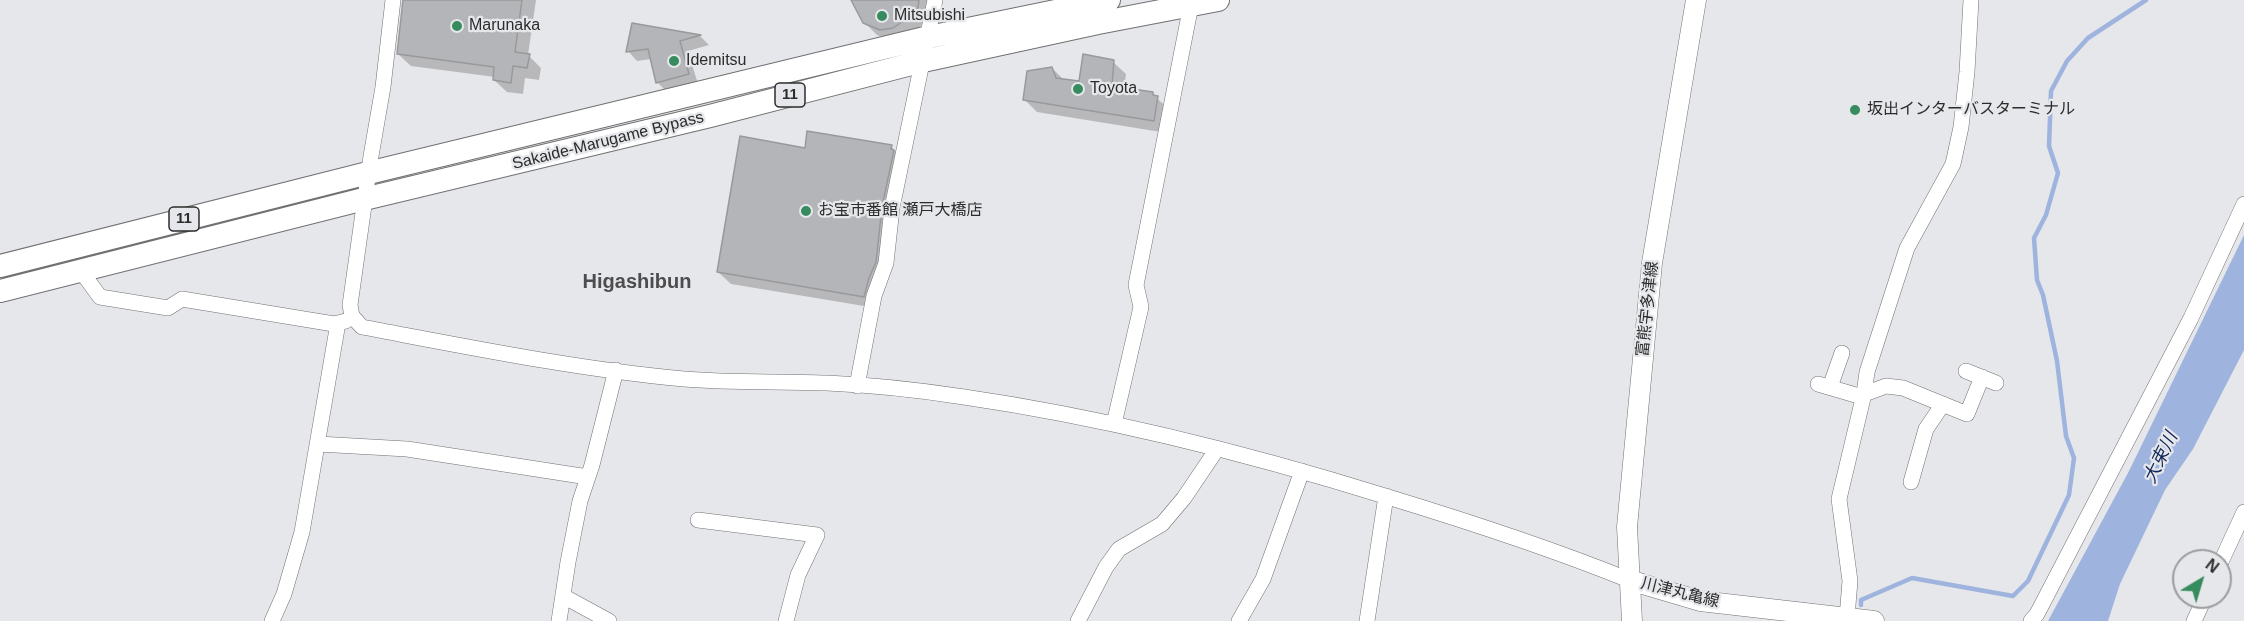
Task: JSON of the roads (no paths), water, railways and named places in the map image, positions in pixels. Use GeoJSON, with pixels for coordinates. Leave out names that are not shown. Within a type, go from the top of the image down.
{"type":"FeatureCollection","features":[{"type":"Feature","properties":{"kind":"highway","name":"Sakaide-Marugame Bypass"},"geometry":{"type":"LineString","coordinates":[[0,266],[368,173],[929,37],[1109,0]]}},
{"type":"Feature","properties":{"kind":"highway","name":"Sakaide-Marugame Bypass"},"geometry":{"type":"LineString","coordinates":[[0,291],[364,199],[698,119],[923,61],[1191,2],[1218,0]]}},
{"type":"Feature","properties":{"kind":"main road","name":"富熊宇多津線"},"geometry":{"type":"LineString","coordinates":[[1632,621],[1628,516],[1652,263],[1696,0]]}},
{"type":"Feature","properties":{"kind":"main road","name":"川津丸亀線"},"geometry":{"type":"LineString","coordinates":[[1629,580],[1700,601],[1873,621]]}},
{"type":"Feature","properties":{"kind":"street"},"geometry":{"type":"LineString","coordinates":[[393,0],[383,87],[364,199],[350,305],[354,318],[362,327],[616,370],[689,379],[827,383],[961,396],[1114,424],[1302,471],[1386,496],[1529,542],[1629,580]]}},
{"type":"Feature","properties":{"kind":"street"},"geometry":{"type":"LineString","coordinates":[[857,386],[874,296],[886,263],[892,208],[935,0]]}},
{"type":"Feature","properties":{"kind":"street"},"geometry":{"type":"LineString","coordinates":[[1847,617],[1850,581],[1839,499],[1864,394],[1867,372],[1907,248],[1953,164],[1961,127],[1971,0]]}},
{"type":"Feature","properties":{"kind":"street"},"geometry":{"type":"LineString","coordinates":[[1114,424],[1141,307],[1136,285],[1191,2]]}},
{"type":"Feature","properties":{"kind":"street"},"geometry":{"type":"LineString","coordinates":[[2031,621],[2037,614],[2151,397],[2244,204]]}},
{"type":"Feature","properties":{"kind":"street"},"geometry":{"type":"LineString","coordinates":[[81,271],[100,297],[168,308],[183,299],[334,324],[354,318]]}},
{"type":"Feature","properties":{"kind":"street"},"geometry":{"type":"LineString","coordinates":[[272,621],[284,594],[302,532],[338,323]]}},
{"type":"Feature","properties":{"kind":"street"},"geometry":{"type":"LineString","coordinates":[[1842,353],[1824,386],[1860,396],[1886,386],[1903,388],[1967,414],[1989,380],[1966,371]]}},
{"type":"Feature","properties":{"kind":"street"},"geometry":{"type":"LineString","coordinates":[[559,621],[580,501],[616,370]]}},
{"type":"Feature","properties":{"kind":"street"},"geometry":{"type":"LineString","coordinates":[[1911,482],[1926,429],[1943,404]]}},
{"type":"Feature","properties":{"kind":"street"},"geometry":{"type":"LineString","coordinates":[[318,444],[407,449],[588,477]]}},
{"type":"Feature","properties":{"kind":"street"},"geometry":{"type":"LineString","coordinates":[[1078,621],[1106,567],[1119,549],[1162,524],[1184,498],[1217,449]]}},
{"type":"Feature","properties":{"kind":"street"},"geometry":{"type":"LineString","coordinates":[[1239,621],[1263,579],[1302,471]]}},
{"type":"Feature","properties":{"kind":"street"},"geometry":{"type":"LineString","coordinates":[[1367,621],[1386,496]]}},
{"type":"Feature","properties":{"kind":"street"},"geometry":{"type":"LineString","coordinates":[[2227,549],[2244,512]]}},
{"type":"Feature","properties":{"kind":"street"},"geometry":{"type":"LineString","coordinates":[[698,519],[817,536],[798,575],[786,621]]}},
{"type":"Feature","properties":{"kind":"street"},"geometry":{"type":"LineString","coordinates":[[563,596],[609,621]]}},
{"type":"Feature","properties":{"kind":"water","name":"大束川"},"geometry":{"type":"Polygon","coordinates":[[[2244,235],[2244,350],[2193,449],[2165,490],[2120,584],[2108,621],[2048,621],[2129,471],[2244,235]]]}},
{"type":"Feature","properties":{"kind":"waterway"},"geometry":{"type":"LineString","coordinates":[[1861,605],[1861,600],[1912,578],[2013,596],[2028,581],[2069,495],[2074,458],[2066,436],[2057,361],[2043,295],[2037,280],[2034,238],[2046,215],[2058,173],[2049,146],[2051,91],[2067,61],[2088,38],[2146,0]]}},
{"type":"Feature","properties":{"kind":"place","name":"Mitsubishi"},"geometry":{"type":"Point","coordinates":[882,16]}},
{"type":"Feature","properties":{"kind":"place","name":"Marunaka"},"geometry":{"type":"Point","coordinates":[457,26]}},
{"type":"Feature","properties":{"kind":"place","name":"Idemitsu"},"geometry":{"type":"Point","coordinates":[674,61]}},
{"type":"Feature","properties":{"kind":"place","name":"Toyota"},"geometry":{"type":"Point","coordinates":[1078,89]}},
{"type":"Feature","properties":{"kind":"place","name":"坂出インターバスターミナル"},"geometry":{"type":"Point","coordinates":[1855,110]}},
{"type":"Feature","properties":{"kind":"place","name":"お宝市番館 瀬戸大橋店"},"geometry":{"type":"Point","coordinates":[806,211]}},
{"type":"Feature","properties":{"kind":"district","name":"Higashibun"},"geometry":{"type":"Point","coordinates":[637,282]}}]}
